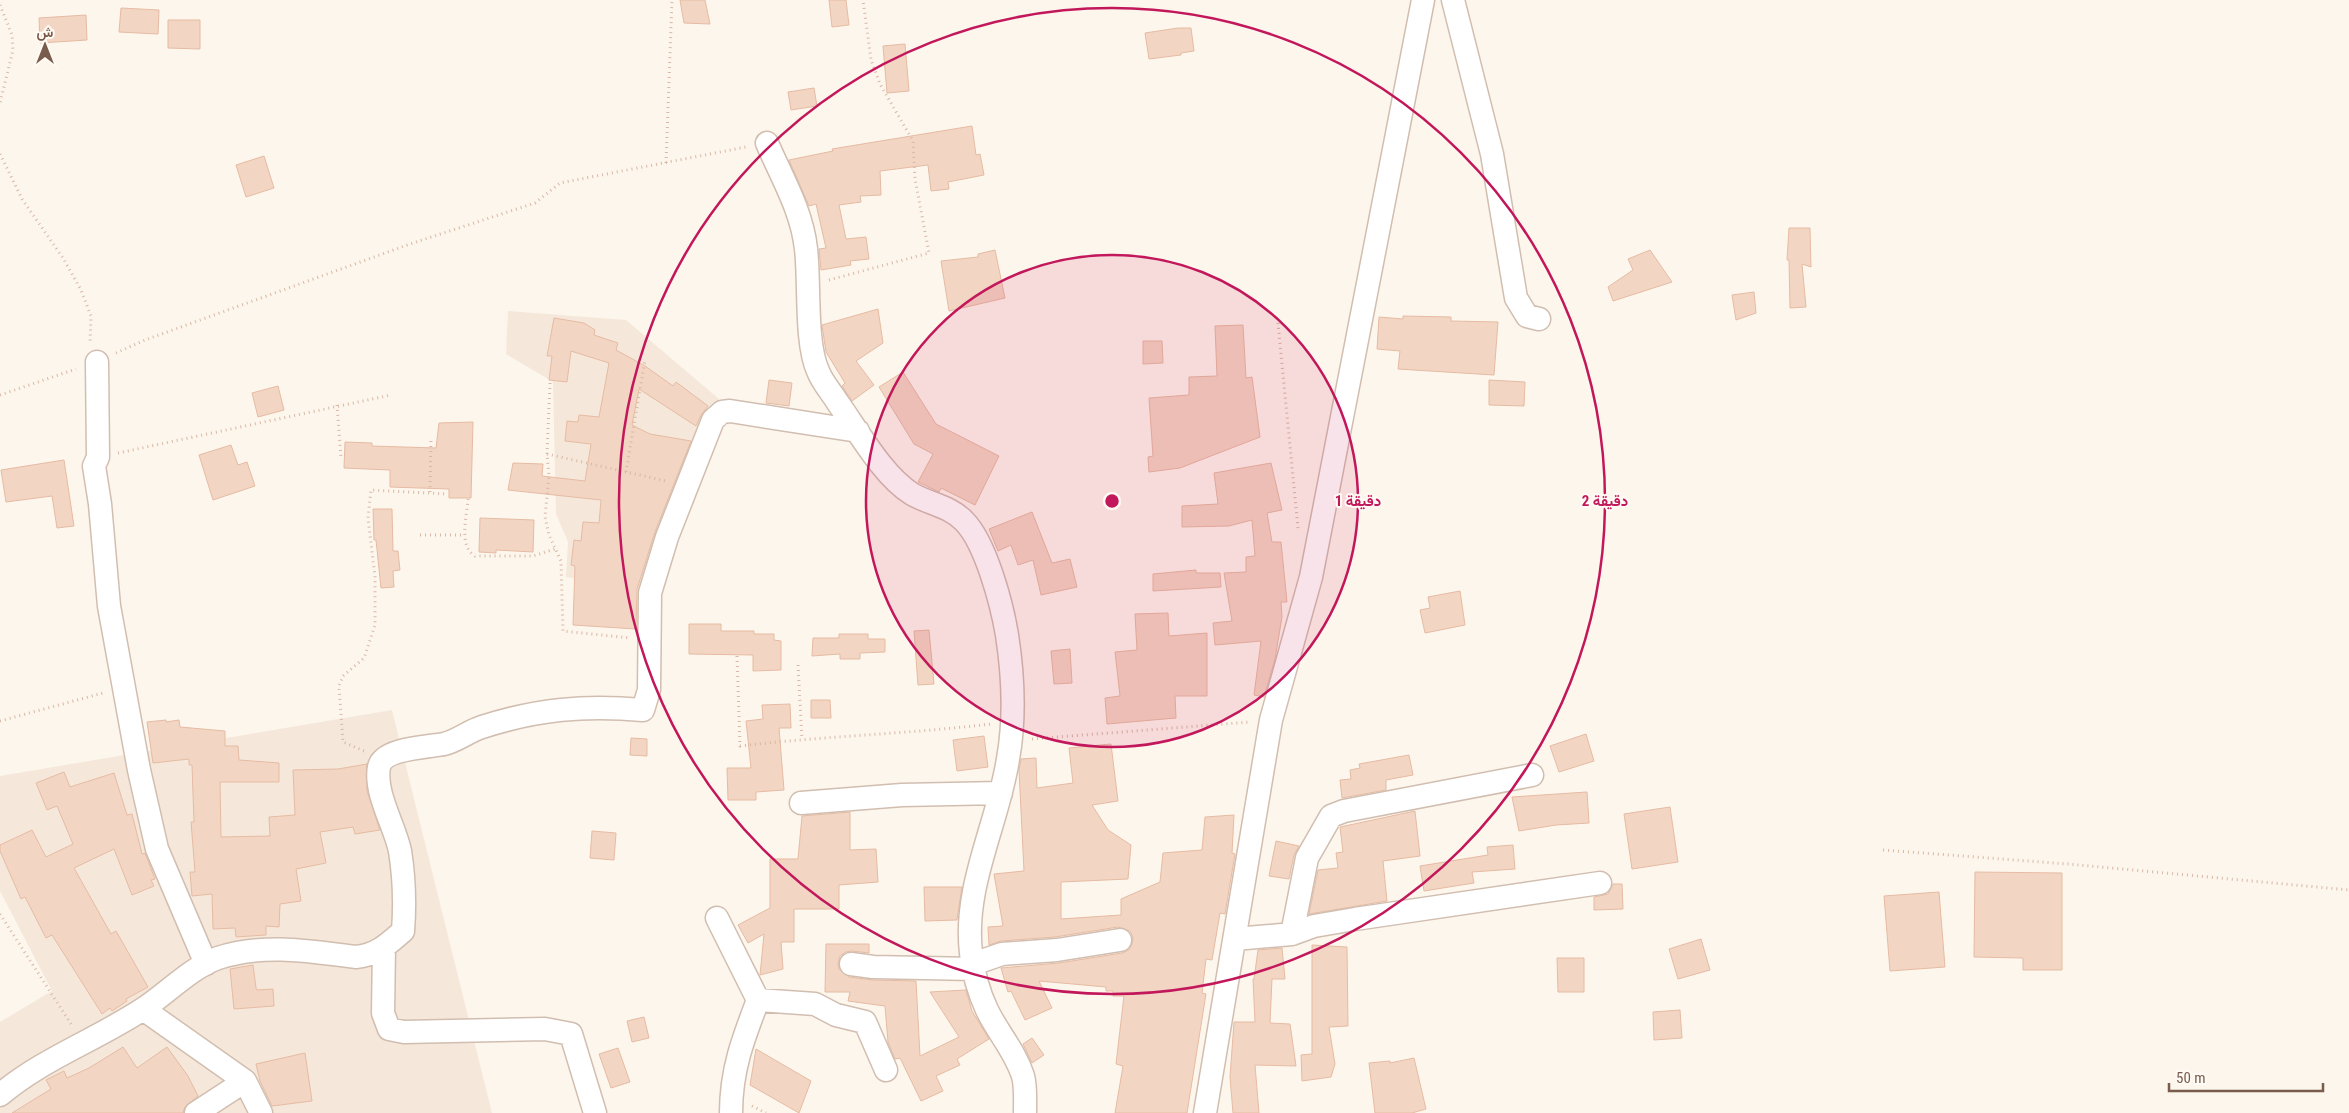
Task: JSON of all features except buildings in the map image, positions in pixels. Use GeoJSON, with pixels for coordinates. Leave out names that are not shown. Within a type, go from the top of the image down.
{"type":"FeatureCollection","features":[{"type":"Feature","properties":{"kind":"street"},"geometry":{"type":"LineString","coordinates":[[1206,1113],[1270,720],[1311,577],[1423,0]]}},
{"type":"Feature","properties":{"kind":"street"},"geometry":{"type":"LineString","coordinates":[[1453,0],[1492,154],[1516,298],[1527,316],[1539,319]]}},
{"type":"Feature","properties":{"kind":"street"},"geometry":{"type":"LineString","coordinates":[[766,144],[797,210],[802,226],[809,286],[812,345],[818,373],[858,432],[901,486],[913,495],[951,510],[972,530],[984,554],[999,598],[1007,636],[1011,731],[1000,793],[976,876],[972,905],[970,951],[987,1010],[1010,1045],[1022,1074],[1024,1113]]}},
{"type":"Feature","properties":{"kind":"street"},"geometry":{"type":"LineString","coordinates":[[97,362],[98,457],[94,466],[100,504],[109,606],[123,688],[157,849],[206,964]]}},
{"type":"Feature","properties":{"kind":"street"},"geometry":{"type":"LineString","coordinates":[[0,1095],[20,1078],[142,1010],[206,964],[218,958],[274,948],[356,957],[368,956],[384,948],[403,930],[404,914],[400,850],[389,821],[379,776],[383,759],[419,746],[446,743],[481,727],[554,709],[602,706],[643,710],[649,690],[650,593],[667,537],[713,420],[722,412],[730,411],[858,432]]}},
{"type":"Feature","properties":{"kind":"street"},"geometry":{"type":"LineString","coordinates":[[1292,934],[1307,858],[1330,816],[1344,811],[1532,775]]}},
{"type":"Feature","properties":{"kind":"street"},"geometry":{"type":"LineString","coordinates":[[801,803],[902,795],[1000,793]]}},
{"type":"Feature","properties":{"kind":"street"},"geometry":{"type":"LineString","coordinates":[[1235,939],[1292,934],[1314,926],[1355,919],[1600,883]]}},
{"type":"Feature","properties":{"kind":"street"},"geometry":{"type":"LineString","coordinates":[[717,918],[758,1000],[738,1052],[731,1089],[731,1113]]}},
{"type":"Feature","properties":{"kind":"street"},"geometry":{"type":"LineString","coordinates":[[851,964],[873,967],[974,966],[1002,954],[1057,950],[1120,940]]}},
{"type":"Feature","properties":{"kind":"street"},"geometry":{"type":"LineString","coordinates":[[384,948],[383,1013],[389,1029],[404,1032],[545,1029],[571,1034],[595,1113]]}},
{"type":"Feature","properties":{"kind":"street"},"geometry":{"type":"LineString","coordinates":[[758,1000],[815,1004],[836,1015],[864,1022],[886,1070]]}},
{"type":"Feature","properties":{"kind":"street"},"geometry":{"type":"LineString","coordinates":[[142,1010],[245,1081],[261,1113]]}},
{"type":"Feature","properties":{"kind":"street"},"geometry":{"type":"LineString","coordinates":[[196,1113],[245,1081]]}},
{"type":"Feature","properties":{"kind":"path"},"geometry":{"type":"LineString","coordinates":[[666,163],[672,0]]}},
{"type":"Feature","properties":{"kind":"path"},"geometry":{"type":"LineString","coordinates":[[809,286],[930,254],[915,179],[913,141],[880,84],[871,60],[863,0]]}},
{"type":"Feature","properties":{"kind":"path"},"geometry":{"type":"LineString","coordinates":[[0,5],[12,35],[13,50],[0,103]]}},
{"type":"Feature","properties":{"kind":"path"},"geometry":{"type":"LineString","coordinates":[[0,395],[97,362],[173,330],[410,244],[534,202],[560,183],[766,144]]}},
{"type":"Feature","properties":{"kind":"path"},"geometry":{"type":"LineString","coordinates":[[0,154],[22,199],[63,258],[81,290],[91,316],[90,343],[94,359],[97,362]]}},
{"type":"Feature","properties":{"kind":"path"},"geometry":{"type":"LineString","coordinates":[[1278,323],[1298,530]]}},
{"type":"Feature","properties":{"kind":"path"},"geometry":{"type":"LineString","coordinates":[[626,472],[645,360]]}},
{"type":"Feature","properties":{"kind":"path"},"geometry":{"type":"LineString","coordinates":[[550,383],[547,454],[550,476],[545,517],[555,549],[561,561],[563,631],[651,640]]}},
{"type":"Feature","properties":{"kind":"path"},"geometry":{"type":"LineString","coordinates":[[98,457],[392,395]]}},
{"type":"Feature","properties":{"kind":"path"},"geometry":{"type":"LineString","coordinates":[[337,406],[341,457]]}},
{"type":"Feature","properties":{"kind":"path"},"geometry":{"type":"LineString","coordinates":[[430,492],[431,438]]}},
{"type":"Feature","properties":{"kind":"path"},"geometry":{"type":"LineString","coordinates":[[547,454],[687,485]]}},
{"type":"Feature","properties":{"kind":"path"},"geometry":{"type":"LineString","coordinates":[[383,759],[343,742],[338,686],[343,676],[364,658],[375,626],[375,576],[368,518],[371,490],[446,494]]}},
{"type":"Feature","properties":{"kind":"path"},"geometry":{"type":"LineString","coordinates":[[468,499],[466,545],[475,556],[533,556],[555,549]]}},
{"type":"Feature","properties":{"kind":"path"},"geometry":{"type":"LineString","coordinates":[[420,535],[465,535]]}},
{"type":"Feature","properties":{"kind":"path"},"geometry":{"type":"LineString","coordinates":[[737,656],[740,746],[802,738],[934,731],[1011,731],[1270,720]]}},
{"type":"Feature","properties":{"kind":"path"},"geometry":{"type":"LineString","coordinates":[[798,666],[802,738]]}},
{"type":"Feature","properties":{"kind":"path"},"geometry":{"type":"LineString","coordinates":[[0,721],[123,688]]}},
{"type":"Feature","properties":{"kind":"path"},"geometry":{"type":"LineString","coordinates":[[1882,850],[2068,864],[2349,890]]}},
{"type":"Feature","properties":{"kind":"path"},"geometry":{"type":"LineString","coordinates":[[0,914],[84,1044]]}},
{"type":"Feature","properties":{"kind":"shaded area"},"geometry":{"type":"Polygon","coordinates":[[[508,311],[626,320],[719,399],[649,589],[566,577],[568,542],[556,514],[553,382],[506,354],[508,311]]]}},
{"type":"Feature","properties":{"kind":"shaded area"},"geometry":{"type":"Polygon","coordinates":[[[392,710],[492,1113],[0,1113],[0,1022],[52,991],[0,891],[0,776],[392,710]]]}}]}
